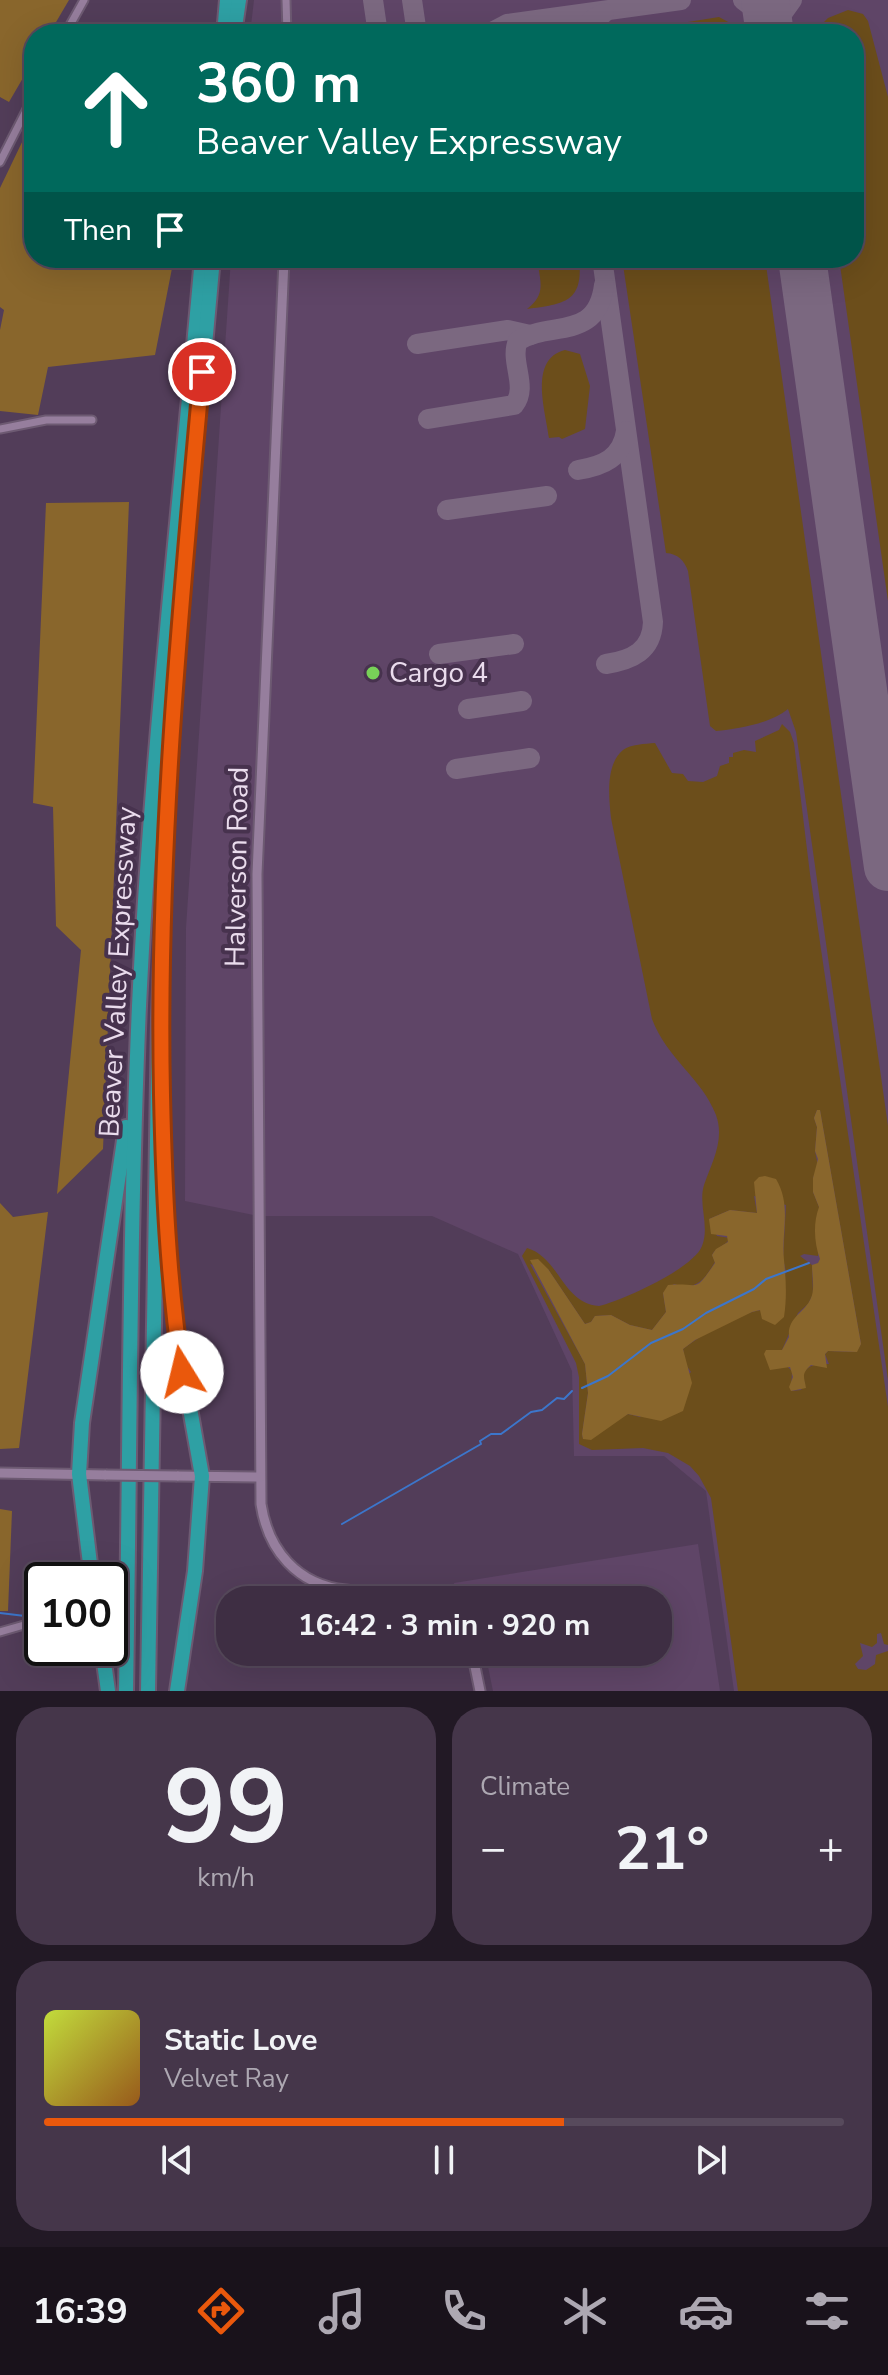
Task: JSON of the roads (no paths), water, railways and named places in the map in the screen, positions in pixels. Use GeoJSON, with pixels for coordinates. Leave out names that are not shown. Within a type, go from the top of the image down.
{"type":"FeatureCollection","features":[{"type":"Feature","properties":{"kind":"highway"},"geometry":{"type":"LineString","coordinates":[[225,24],[227,0]]}},
{"type":"Feature","properties":{"kind":"highway"},"geometry":{"type":"LineString","coordinates":[[237,24],[239,0]]}},
{"type":"Feature","properties":{"kind":"highway","name":"Beaver Valley Expressway"},"geometry":{"type":"LineString","coordinates":[[126,1691],[134,1137],[139,1003],[158,736],[201,268]]}},
{"type":"Feature","properties":{"kind":"highway","name":"Beaver Valley Expressway"},"geometry":{"type":"LineString","coordinates":[[148,1691],[160,978],[173,693],[212,268]]}},
{"type":"Feature","properties":{"kind":"highway"},"geometry":{"type":"LineString","coordinates":[[160,978],[169,1277],[186,1395],[202,1476],[195,1571],[177,1691]]}},
{"type":"Feature","properties":{"kind":"highway"},"geometry":{"type":"LineString","coordinates":[[90,1562],[79,1474],[88,1369],[123,1158],[139,1003]]}},
{"type":"Feature","properties":{"kind":"highway"},"geometry":{"type":"LineString","coordinates":[[105,1666],[108,1691]]}},
{"type":"Feature","properties":{"kind":"street"},"geometry":{"type":"LineString","coordinates":[[71,24],[84,0]]}},
{"type":"Feature","properties":{"kind":"street"},"geometry":{"type":"LineString","coordinates":[[286,0],[287,24]]}},
{"type":"Feature","properties":{"kind":"street"},"geometry":{"type":"LineString","coordinates":[[0,162],[24,115]]}},
{"type":"Feature","properties":{"kind":"street","name":"Halverson Road"},"geometry":{"type":"LineString","coordinates":[[284,268],[257,860],[260,1477],[266,1528],[279,1554],[296,1571],[330,1586]]}},
{"type":"Feature","properties":{"kind":"street"},"geometry":{"type":"LineString","coordinates":[[0,429],[47,420],[92,420]]}},
{"type":"Feature","properties":{"kind":"street"},"geometry":{"type":"LineString","coordinates":[[0,1473],[260,1477]]}},
{"type":"Feature","properties":{"kind":"street"},"geometry":{"type":"LineString","coordinates":[[0,1632],[24,1625]]}},
{"type":"Feature","properties":{"kind":"street"},"geometry":{"type":"LineString","coordinates":[[475,1666],[480,1691]]}},
{"type":"Feature","properties":{"kind":"waterway"},"geometry":{"type":"LineString","coordinates":[[582,1388],[608,1376],[651,1343],[683,1329],[766,1279],[809,1263]]}},
{"type":"Feature","properties":{"kind":"waterway"},"geometry":{"type":"LineString","coordinates":[[342,1524],[481,1444],[480,1441],[491,1434],[501,1434],[531,1412],[542,1410],[557,1398],[564,1399],[572,1391]]}},
{"type":"Feature","properties":{"kind":"waterway"},"geometry":{"type":"LineString","coordinates":[[0,1613],[24,1616]]}},
{"type":"Feature","properties":{"kind":"place","name":"Cargo 4"},"geometry":{"type":"Point","coordinates":[373,673]}}]}
